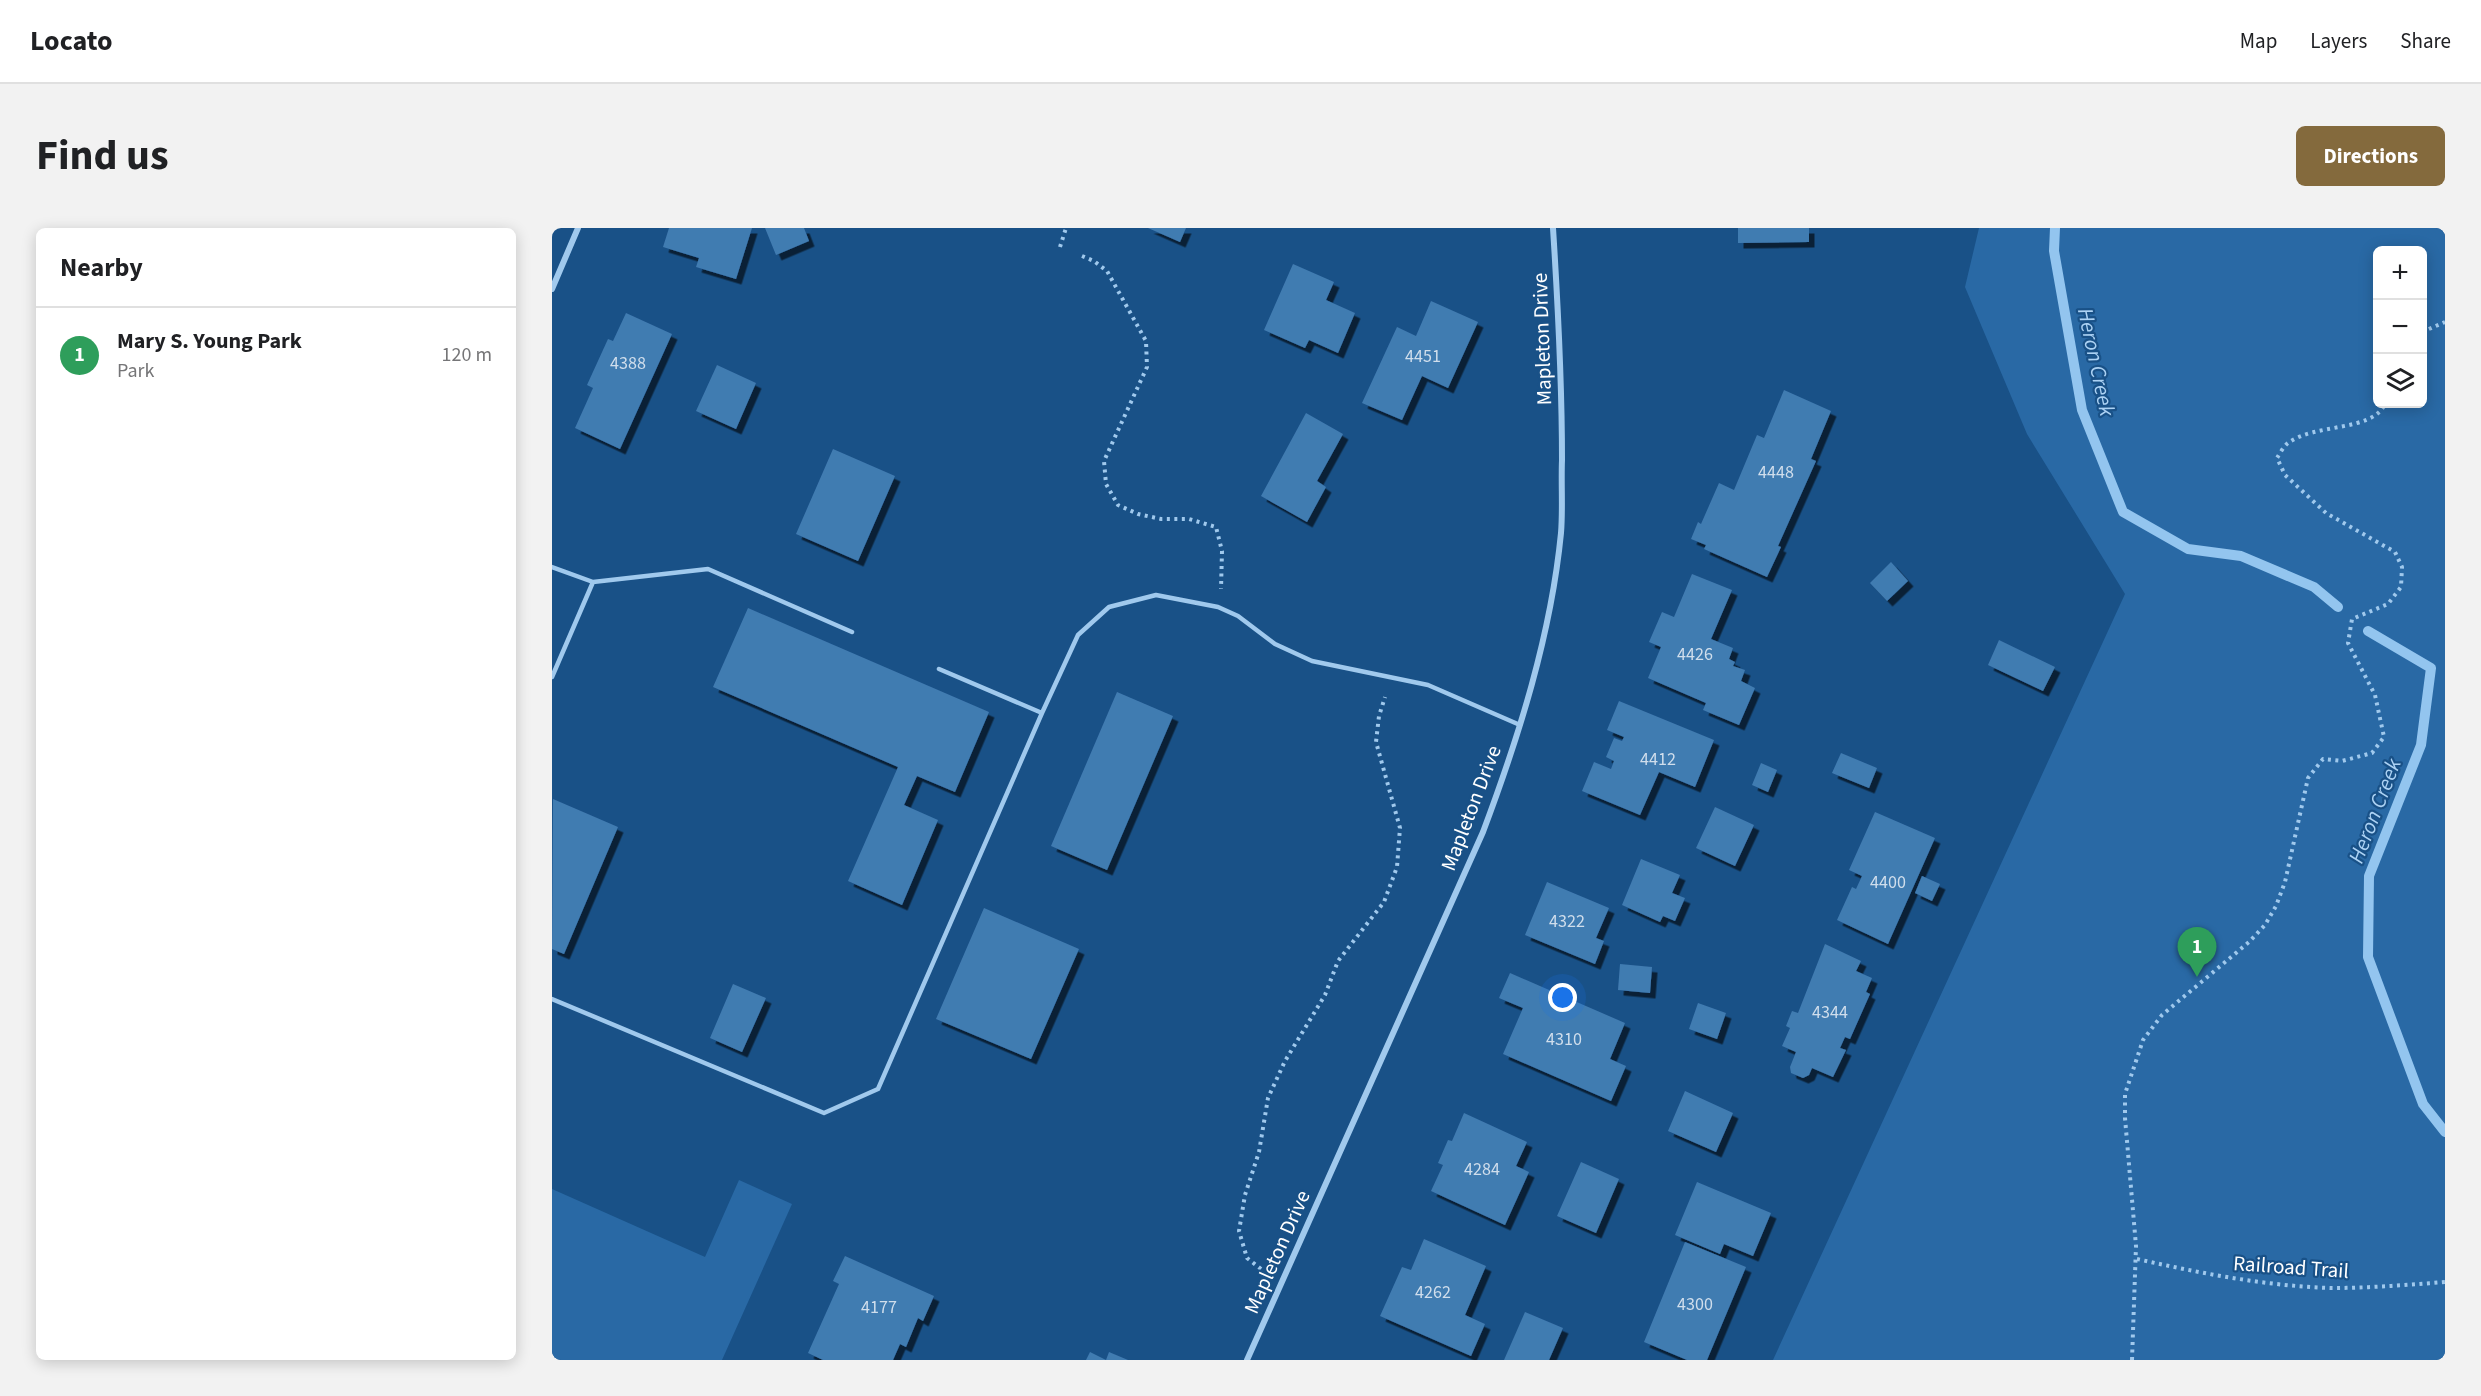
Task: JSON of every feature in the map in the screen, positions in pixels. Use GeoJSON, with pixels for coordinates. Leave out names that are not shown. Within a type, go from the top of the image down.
{"type":"FeatureCollection","features":[{"type":"Feature","properties":{"kind":"street"},"geometry":{"type":"LineString","coordinates":[[552,289],[578,228]]}},
{"type":"Feature","properties":{"kind":"street","name":"Mapleton Drive"},"geometry":{"type":"LineString","coordinates":[[1247,1360],[1483,831],[1520,725],[1546,625],[1561,532],[1562,377],[1553,228]]}},
{"type":"Feature","properties":{"kind":"lane"},"geometry":{"type":"LineString","coordinates":[[552,567],[593,582],[708,569],[852,632]]}},
{"type":"Feature","properties":{"kind":"lane"},"geometry":{"type":"LineString","coordinates":[[552,677],[593,582]]}},
{"type":"Feature","properties":{"kind":"lane"},"geometry":{"type":"LineString","coordinates":[[552,999],[824,1113],[879,1089],[1078,634],[1109,607],[1156,595],[1221,608],[1238,616],[1275,644],[1311,662],[1393,677],[1441,689],[1520,725]]}},
{"type":"Feature","properties":{"kind":"lane"},"geometry":{"type":"LineString","coordinates":[[939,669],[1042,713]]}},
{"type":"Feature","properties":{"kind":"path"},"geometry":{"type":"LineString","coordinates":[[1060,247],[1066,228]]}},
{"type":"Feature","properties":{"kind":"path"},"geometry":{"type":"LineString","coordinates":[[1082,256],[1094,261],[1107,271],[1146,340],[1147,368],[1104,461],[1106,484],[1118,506],[1138,514],[1161,519],[1189,519],[1216,527],[1222,551],[1221,608]]}},
{"type":"Feature","properties":{"kind":"path"},"geometry":{"type":"LineString","coordinates":[[2427,331],[2445,322]]}},
{"type":"Feature","properties":{"kind":"path"},"geometry":{"type":"LineString","coordinates":[[2132,1360],[2137,1259],[2125,1094],[2143,1040],[2162,1015],[2249,942],[2265,925],[2276,906],[2285,882],[2308,778],[2323,759],[2342,761],[2372,753],[2384,737],[2375,695],[2348,643],[2352,619],[2388,604],[2401,587],[2402,567],[2395,552],[2326,513],[2285,475],[2277,458],[2287,443],[2322,428],[2361,423],[2381,412],[2383,408]]}},
{"type":"Feature","properties":{"kind":"path"},"geometry":{"type":"LineString","coordinates":[[1261,1269],[1247,1258],[1239,1231],[1245,1195],[1259,1152],[1268,1098],[1285,1061],[1325,996],[1338,961],[1384,902],[1397,867],[1400,828],[1376,742],[1379,716],[1393,677]]}},
{"type":"Feature","properties":{"kind":"path","name":"Railroad Trail"},"geometry":{"type":"LineString","coordinates":[[2137,1259],[2219,1277],[2329,1288],[2387,1287],[2445,1282]]}},
{"type":"Feature","properties":{"kind":"shaded area"},"geometry":{"type":"Polygon","coordinates":[[[1979,228],[2445,228],[2445,1360],[1773,1360],[2125,594],[2027,434],[1965,287],[1979,228]]]}},
{"type":"Feature","properties":{"kind":"shaded area"},"geometry":{"type":"Polygon","coordinates":[[[739,1180],[792,1204],[722,1360],[552,1360],[552,1189],[705,1257],[739,1180]]]}},
{"type":"Feature","properties":{"kind":"building"},"geometry":{"type":"Polygon","coordinates":[[[669,228],[752,228],[736,279],[696,267],[699,258],[663,247],[669,228]]]}},
{"type":"Feature","properties":{"kind":"building"},"geometry":{"type":"Polygon","coordinates":[[[765,228],[804,228],[809,241],[776,255],[765,228]]]}},
{"type":"Feature","properties":{"kind":"building"},"geometry":{"type":"Polygon","coordinates":[[[1148,228],[1186,228],[1180,242],[1148,228]]]}},
{"type":"Feature","properties":{"kind":"building"},"geometry":{"type":"Polygon","coordinates":[[[1738,228],[1809,228],[1809,242],[1738,243],[1738,228]]]}},
{"type":"Feature","properties":{"kind":"building"},"geometry":{"type":"Polygon","coordinates":[[[1293,264],[1334,282],[1326,300],[1355,313],[1338,353],[1309,340],[1305,348],[1264,330],[1293,264]]]}},
{"type":"Feature","properties":{"kind":"building"},"geometry":{"type":"Polygon","coordinates":[[[1431,301],[1478,322],[1448,388],[1422,376],[1402,420],[1362,403],[1397,327],[1416,336],[1431,301]]]}},
{"type":"Feature","properties":{"kind":"building"},"geometry":{"type":"Polygon","coordinates":[[[626,313],[672,334],[620,449],[575,428],[593,388],[587,385],[608,339],[613,341],[626,313]]]}},
{"type":"Feature","properties":{"kind":"building"},"geometry":{"type":"Polygon","coordinates":[[[717,365],[756,383],[736,429],[696,411],[717,365]]]}},
{"type":"Feature","properties":{"kind":"building"},"geometry":{"type":"Polygon","coordinates":[[[1784,390],[1831,411],[1811,459],[1816,461],[1778,546],[1781,547],[1767,577],[1704,549],[1706,545],[1691,539],[1698,522],[1701,524],[1719,483],[1734,490],[1757,435],[1764,438],[1784,390]]]}},
{"type":"Feature","properties":{"kind":"building"},"geometry":{"type":"Polygon","coordinates":[[[1306,413],[1343,434],[1317,481],[1326,487],[1307,522],[1261,496],[1306,413]]]}},
{"type":"Feature","properties":{"kind":"building"},"geometry":{"type":"Polygon","coordinates":[[[833,449],[895,476],[858,561],[796,534],[833,449]]]}},
{"type":"Feature","properties":{"kind":"building"},"geometry":{"type":"Polygon","coordinates":[[[1891,562],[1908,581],[1887,601],[1870,583],[1891,562]]]}},
{"type":"Feature","properties":{"kind":"building"},"geometry":{"type":"Polygon","coordinates":[[[1692,574],[1732,590],[1711,639],[1733,648],[1729,659],[1735,662],[1733,666],[1745,670],[1741,681],[1755,688],[1739,725],[1703,710],[1706,703],[1648,678],[1661,647],[1649,642],[1662,612],[1674,617],[1692,574]]]}},
{"type":"Feature","properties":{"kind":"building"},"geometry":{"type":"Polygon","coordinates":[[[748,608],[989,712],[955,792],[917,776],[904,805],[938,820],[902,905],[848,881],[898,767],[713,687],[748,608]]]}},
{"type":"Feature","properties":{"kind":"building"},"geometry":{"type":"Polygon","coordinates":[[[1999,640],[2055,667],[2043,691],[1988,665],[1999,640]]]}},
{"type":"Feature","properties":{"kind":"building"},"geometry":{"type":"Polygon","coordinates":[[[1117,692],[1173,716],[1107,870],[1051,846],[1117,692]]]}},
{"type":"Feature","properties":{"kind":"building"},"geometry":{"type":"Polygon","coordinates":[[[1619,701],[1714,740],[1695,787],[1659,772],[1640,815],[1582,791],[1594,762],[1611,769],[1614,761],[1606,757],[1614,738],[1622,741],[1624,737],[1607,730],[1619,701]]]}},
{"type":"Feature","properties":{"kind":"building"},"geometry":{"type":"Polygon","coordinates":[[[1841,753],[1877,768],[1869,788],[1832,773],[1841,753]]]}},
{"type":"Feature","properties":{"kind":"building"},"geometry":{"type":"Polygon","coordinates":[[[1761,763],[1777,770],[1768,792],[1752,785],[1761,763]]]}},
{"type":"Feature","properties":{"kind":"building"},"geometry":{"type":"Polygon","coordinates":[[[553,799],[618,827],[564,954],[552,949],[553,799]]]}},
{"type":"Feature","properties":{"kind":"building"},"geometry":{"type":"Polygon","coordinates":[[[1715,807],[1754,825],[1735,866],[1696,848],[1715,807]]]}},
{"type":"Feature","properties":{"kind":"building"},"geometry":{"type":"Polygon","coordinates":[[[1875,812],[1935,838],[1888,944],[1837,920],[1852,887],[1856,889],[1862,876],[1849,870],[1875,812]]]}},
{"type":"Feature","properties":{"kind":"building"},"geometry":{"type":"Polygon","coordinates":[[[1641,859],[1680,875],[1672,893],[1685,898],[1675,921],[1663,916],[1660,922],[1622,905],[1641,859]]]}},
{"type":"Feature","properties":{"kind":"building"},"geometry":{"type":"Polygon","coordinates":[[[1922,876],[1940,884],[1932,901],[1915,893],[1922,876]]]}},
{"type":"Feature","properties":{"kind":"building"},"geometry":{"type":"Polygon","coordinates":[[[1547,882],[1609,908],[1596,938],[1604,941],[1595,964],[1525,935],[1547,882]]]}},
{"type":"Feature","properties":{"kind":"building"},"geometry":{"type":"Polygon","coordinates":[[[984,908],[1079,949],[1031,1059],[936,1019],[984,908]]]}},
{"type":"Feature","properties":{"kind":"building"},"geometry":{"type":"Polygon","coordinates":[[[1825,944],[1861,961],[1856,971],[1872,978],[1866,992],[1870,994],[1850,1039],[1845,1037],[1840,1048],[1846,1050],[1833,1077],[1812,1068],[1809,1075],[1803,1078],[1791,1073],[1790,1067],[1796,1052],[1782,1046],[1790,1028],[1786,1026],[1792,1011],[1798,1013],[1825,944]]]}},
{"type":"Feature","properties":{"kind":"building"},"geometry":{"type":"Polygon","coordinates":[[[1620,964],[1652,967],[1650,993],[1618,990],[1620,964]]]}},
{"type":"Feature","properties":{"kind":"building"},"geometry":{"type":"Polygon","coordinates":[[[1510,973],[1625,1023],[1610,1059],[1626,1066],[1611,1101],[1503,1054],[1523,1008],[1499,998],[1510,973]]]}},
{"type":"Feature","properties":{"kind":"building"},"geometry":{"type":"Polygon","coordinates":[[[733,984],[766,998],[742,1052],[710,1038],[733,984]]]}},
{"type":"Feature","properties":{"kind":"building"},"geometry":{"type":"Polygon","coordinates":[[[1698,1003],[1726,1013],[1717,1039],[1689,1029],[1698,1003]]]}},
{"type":"Feature","properties":{"kind":"building"},"geometry":{"type":"Polygon","coordinates":[[[1685,1091],[1733,1113],[1716,1152],[1668,1131],[1685,1091]]]}},
{"type":"Feature","properties":{"kind":"building"},"geometry":{"type":"Polygon","coordinates":[[[1464,1113],[1527,1142],[1516,1166],[1529,1172],[1505,1225],[1431,1191],[1443,1165],[1438,1163],[1448,1140],[1452,1141],[1464,1113]]]}},
{"type":"Feature","properties":{"kind":"building"},"geometry":{"type":"Polygon","coordinates":[[[1581,1162],[1619,1179],[1596,1233],[1557,1216],[1581,1162]]]}},
{"type":"Feature","properties":{"kind":"building"},"geometry":{"type":"Polygon","coordinates":[[[1697,1182],[1771,1213],[1753,1256],[1724,1244],[1720,1254],[1675,1235],[1697,1182]]]}},
{"type":"Feature","properties":{"kind":"building"},"geometry":{"type":"Polygon","coordinates":[[[1424,1239],[1486,1266],[1465,1315],[1485,1324],[1471,1356],[1380,1316],[1402,1267],[1411,1270],[1424,1239]]]}},
{"type":"Feature","properties":{"kind":"building"},"geometry":{"type":"Polygon","coordinates":[[[1685,1242],[1746,1267],[1707,1360],[1687,1360],[1644,1342],[1685,1242]]]}},
{"type":"Feature","properties":{"kind":"building"},"geometry":{"type":"Polygon","coordinates":[[[845,1256],[934,1296],[923,1321],[918,1318],[906,1347],[900,1344],[893,1360],[823,1360],[808,1353],[839,1284],[833,1281],[845,1256]]]}},
{"type":"Feature","properties":{"kind":"building"},"geometry":{"type":"Polygon","coordinates":[[[1525,1312],[1563,1328],[1549,1360],[1504,1360],[1525,1312]]]}},
{"type":"Feature","properties":{"kind":"building"},"geometry":{"type":"Polygon","coordinates":[[[1090,1352],[1106,1360],[1086,1360],[1090,1352]]]}},
{"type":"Feature","properties":{"kind":"building"},"geometry":{"type":"Polygon","coordinates":[[[1109,1352],[1128,1360],[1106,1360],[1109,1352]]]}},
{"type":"Feature","properties":{"kind":"waterway","name":"Heron Creek"},"geometry":{"type":"LineString","coordinates":[[2055,228],[2054,251],[2082,410],[2123,512],[2188,549],[2241,556],[2314,587],[2338,607]]}},
{"type":"Feature","properties":{"kind":"waterway","name":"Heron Creek"},"geometry":{"type":"LineString","coordinates":[[2368,631],[2431,668],[2421,745],[2369,876],[2368,957],[2423,1104],[2445,1132]]}},
{"type":"Feature","properties":{"kind":"place","name":"Mary S. Young Park"},"geometry":{"type":"Point","coordinates":[2197,977]}}]}
